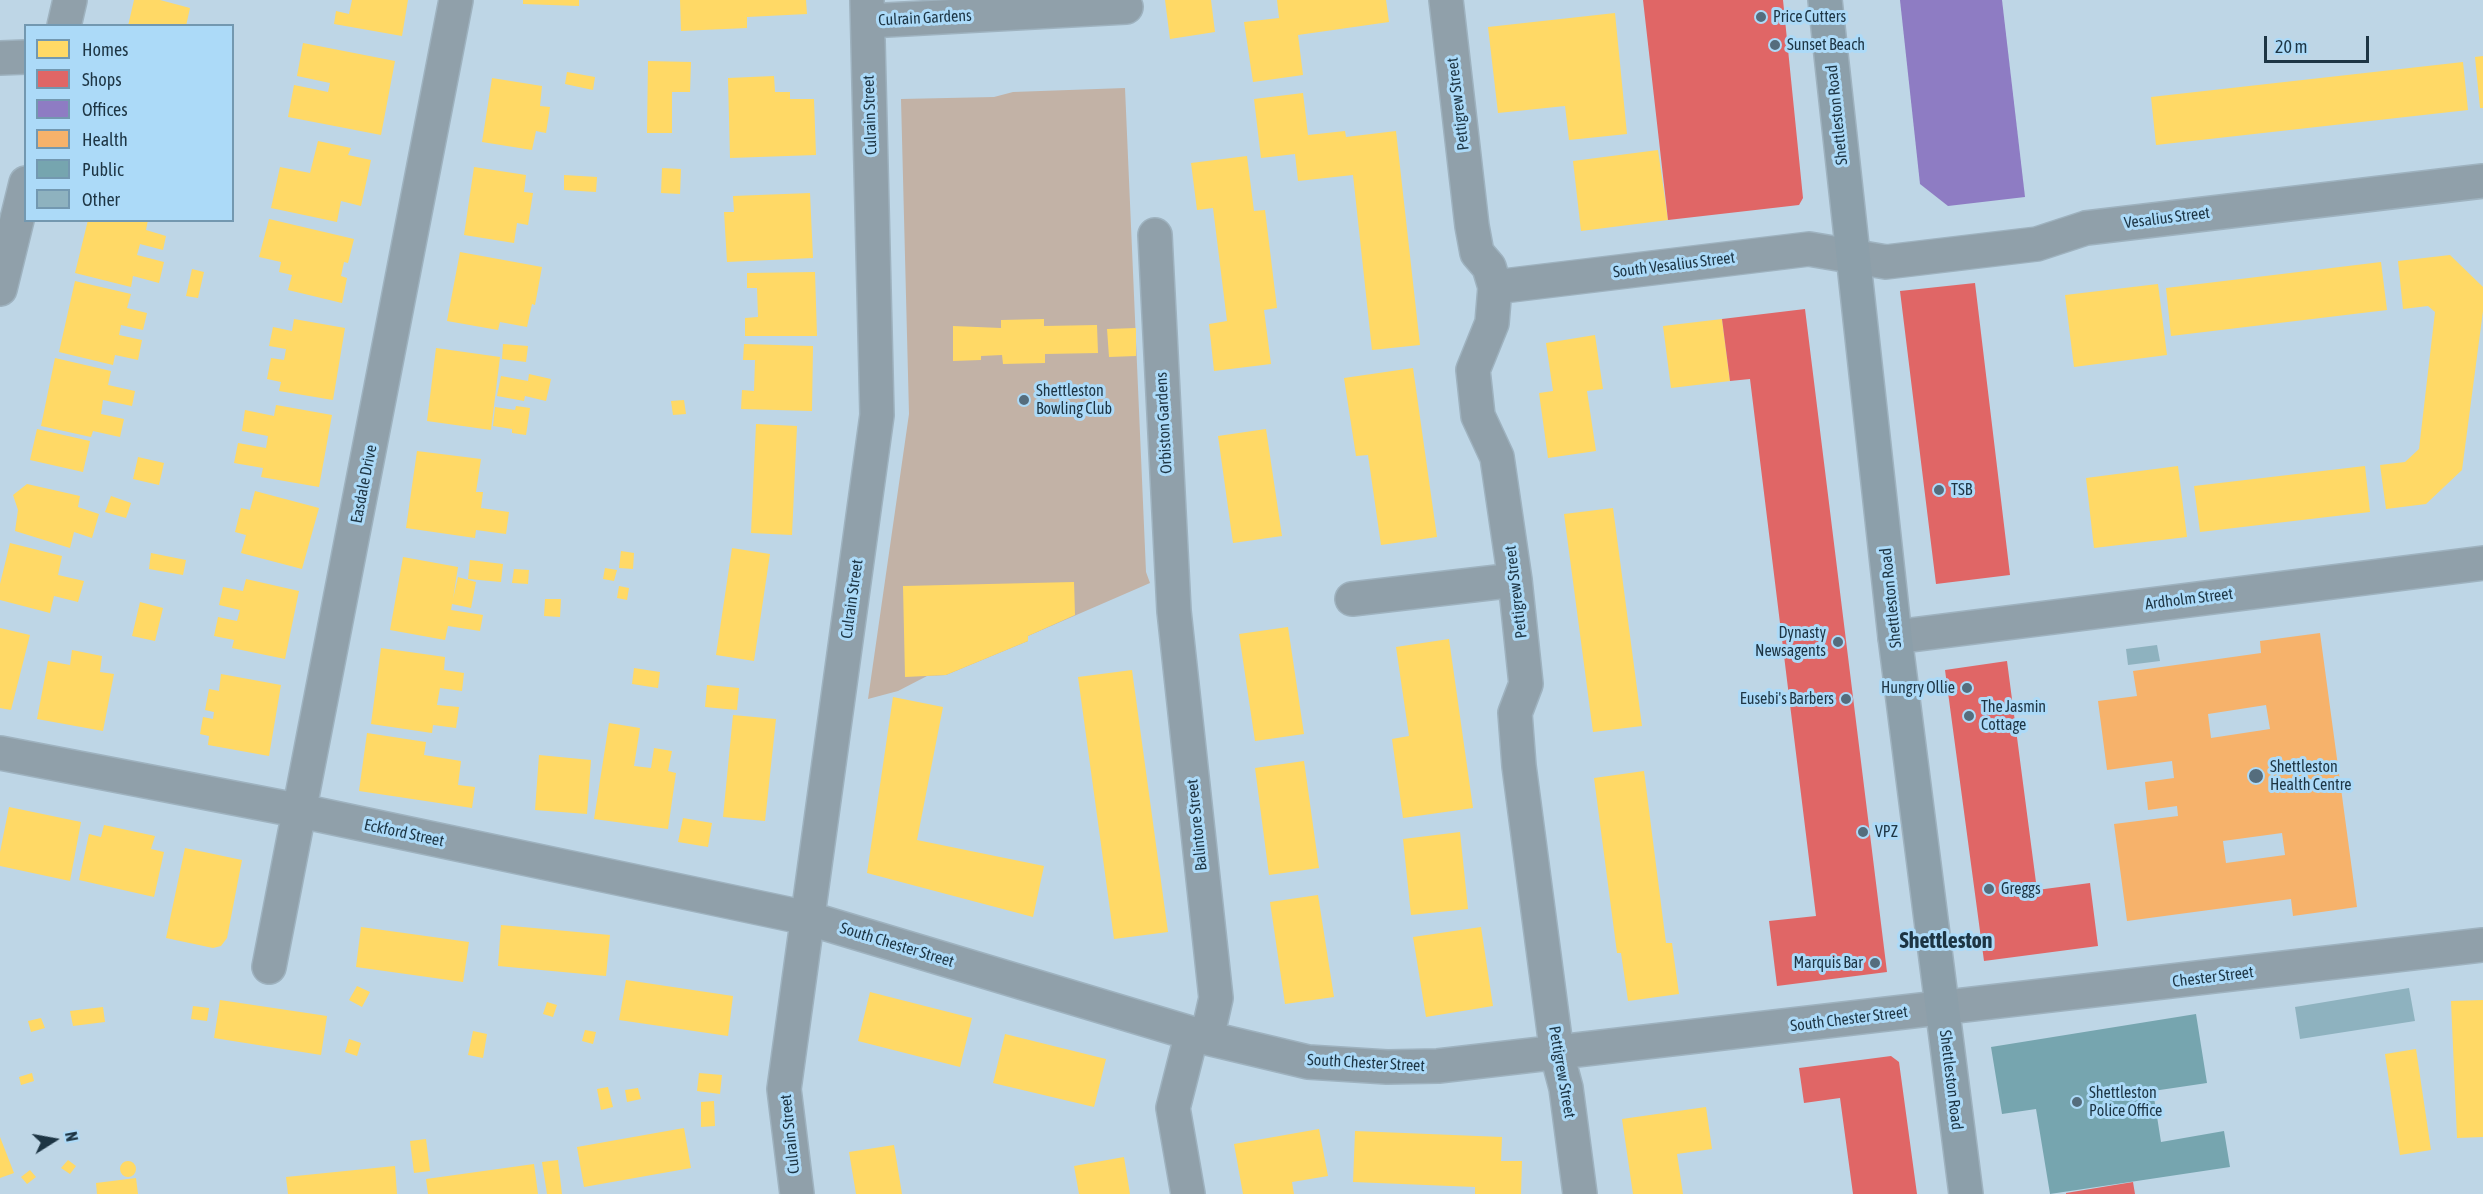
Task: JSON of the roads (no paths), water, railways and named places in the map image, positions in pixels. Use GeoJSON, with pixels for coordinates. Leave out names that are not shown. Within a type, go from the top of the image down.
{"type":"FeatureCollection","features":[{"type":"Feature","properties":{"kind":"street"},"geometry":{"type":"LineString","coordinates":[[64,24],[70,0]]}},
{"type":"Feature","properties":{"kind":"street","name":"Easdale Drive"},"geometry":{"type":"LineString","coordinates":[[269,967],[456,0]]}},
{"type":"Feature","properties":{"kind":"street","name":"Pettigrew Street"},"geometry":{"type":"LineString","coordinates":[[1446,0],[1472,226],[1477,253],[1489,267],[1495,287],[1492,323],[1473,370],[1478,416],[1497,457],[1515,579],[1526,684],[1515,713],[1519,766],[1557,1054],[1566,1088],[1580,1194]]}},
{"type":"Feature","properties":{"kind":"street","name":"Shettleston Road"},"geometry":{"type":"LineString","coordinates":[[1825,0],[1895,637],[1966,1194]]}},
{"type":"Feature","properties":{"kind":"street","name":"Culrain Gardens"},"geometry":{"type":"LineString","coordinates":[[867,10],[1126,7]]}},
{"type":"Feature","properties":{"kind":"street","name":"Culrain Street"},"geometry":{"type":"LineString","coordinates":[[797,1194],[784,1089],[877,416],[867,10]]}},
{"type":"Feature","properties":{"kind":"street"},"geometry":{"type":"LineString","coordinates":[[0,57],[24,57]]}},
{"type":"Feature","properties":{"kind":"street","name":"Vesalius Street"},"geometry":{"type":"LineString","coordinates":[[1853,255],[1886,262],[2037,244],[2086,228],[2483,181]]}},
{"type":"Feature","properties":{"kind":"street"},"geometry":{"type":"LineString","coordinates":[[0,288],[24,191]]}},
{"type":"Feature","properties":{"kind":"street","name":"Orbiston Gardens"},"geometry":{"type":"LineString","coordinates":[[1155,235],[1174,611]]}},
{"type":"Feature","properties":{"kind":"street","name":"South Vesalius Street"},"geometry":{"type":"LineString","coordinates":[[1495,287],[1809,249],[1853,255]]}},
{"type":"Feature","properties":{"kind":"street","name":"Ardholm Street"},"geometry":{"type":"LineString","coordinates":[[1895,637],[2483,563]]}},
{"type":"Feature","properties":{"kind":"street"},"geometry":{"type":"LineString","coordinates":[[1352,598],[1515,579]]}},
{"type":"Feature","properties":{"kind":"street","name":"Balintore Street"},"geometry":{"type":"LineString","coordinates":[[1174,611],[1216,998],[1173,1108],[1188,1194]]}},
{"type":"Feature","properties":{"kind":"street","name":"Eckford Street"},"geometry":{"type":"LineString","coordinates":[[0,753],[301,811],[807,918]]}},
{"type":"Feature","properties":{"kind":"street","name":"South Chester Street"},"geometry":{"type":"LineString","coordinates":[[807,918],[1200,1035],[1308,1062],[1387,1068],[1438,1066],[1942,1008]]}},
{"type":"Feature","properties":{"kind":"street","name":"Chester Street"},"geometry":{"type":"LineString","coordinates":[[1942,1008],[2483,945]]}},
{"type":"Feature","properties":{"kind":"place","name":"Price Cutters"},"geometry":{"type":"Point","coordinates":[1761,17]}},
{"type":"Feature","properties":{"kind":"place","name":"Sunset Beach"},"geometry":{"type":"Point","coordinates":[1775,45]}},
{"type":"Feature","properties":{"kind":"place","name":"Shettleston Bowling Club"},"geometry":{"type":"Point","coordinates":[1024,400]}},
{"type":"Feature","properties":{"kind":"place","name":"TSB"},"geometry":{"type":"Point","coordinates":[1939,490]}},
{"type":"Feature","properties":{"kind":"place","name":"Dynasty Newsagents"},"geometry":{"type":"Point","coordinates":[1838,642]}},
{"type":"Feature","properties":{"kind":"place","name":"Hungry Ollie"},"geometry":{"type":"Point","coordinates":[1967,688]}},
{"type":"Feature","properties":{"kind":"place","name":"Eusebi's Barbers"},"geometry":{"type":"Point","coordinates":[1846,699]}},
{"type":"Feature","properties":{"kind":"place","name":"The Jasmin Cottage"},"geometry":{"type":"Point","coordinates":[1969,716]}},
{"type":"Feature","properties":{"kind":"place","name":"Shettleston Health Centre"},"geometry":{"type":"Point","coordinates":[2256,776]}},
{"type":"Feature","properties":{"kind":"place","name":"VPZ"},"geometry":{"type":"Point","coordinates":[1863,832]}},
{"type":"Feature","properties":{"kind":"place","name":"Greggs"},"geometry":{"type":"Point","coordinates":[1989,889]}},
{"type":"Feature","properties":{"kind":"place","name":"Marquis Bar"},"geometry":{"type":"Point","coordinates":[1875,963]}},
{"type":"Feature","properties":{"kind":"place","name":"Shettleston Police Office"},"geometry":{"type":"Point","coordinates":[2077,1102]}},
{"type":"Feature","properties":{"kind":"district","name":"Shettleston"},"geometry":{"type":"Point","coordinates":[1946,941]}}]}
